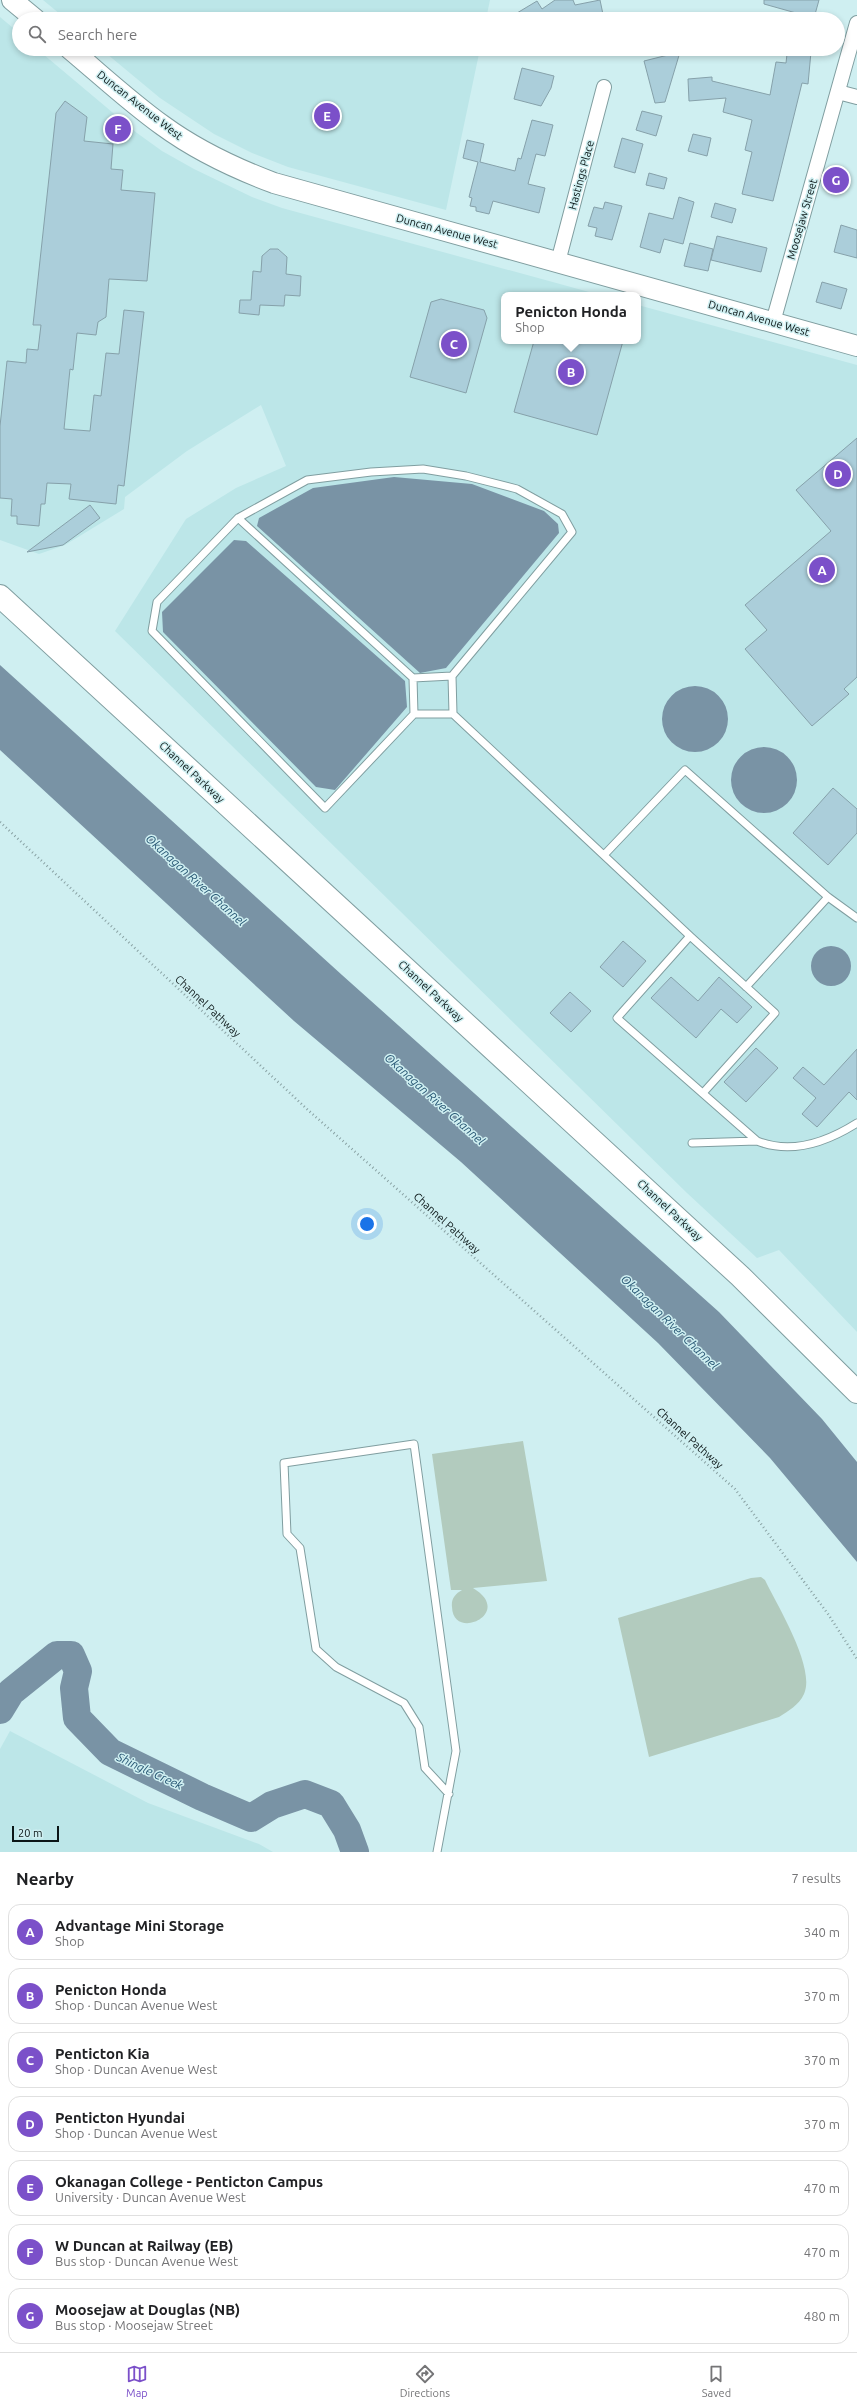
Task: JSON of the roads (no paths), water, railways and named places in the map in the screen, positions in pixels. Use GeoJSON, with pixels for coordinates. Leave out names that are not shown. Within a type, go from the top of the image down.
{"type":"FeatureCollection","features":[{"type":"Feature","properties":{"kind":"highway","name":"Channel Parkway"},"geometry":{"type":"LineString","coordinates":[[0,596],[740,1276],[857,1392]]}},
{"type":"Feature","properties":{"kind":"street"},"geometry":{"type":"LineString","coordinates":[[12,0],[27,12]]}},
{"type":"Feature","properties":{"kind":"street","name":"Moosejaw Street"},"geometry":{"type":"LineString","coordinates":[[773,322],[857,23]]}},
{"type":"Feature","properties":{"kind":"street","name":"Duncan Avenue West"},"geometry":{"type":"LineString","coordinates":[[78,56],[162,125],[214,157],[244,171],[307,193],[857,346]]}},
{"type":"Feature","properties":{"kind":"street","name":"Hastings Place"},"geometry":{"type":"LineString","coordinates":[[558,262],[604,87]]}},
{"type":"Feature","properties":{"kind":"street"},"geometry":{"type":"LineString","coordinates":[[838,92],[857,97]]}},
{"type":"Feature","properties":{"kind":"lane"},"geometry":{"type":"LineString","coordinates":[[413,678],[414,714],[325,808],[152,631],[157,602],[238,518],[307,480],[371,472],[423,469],[466,476],[517,489],[562,514],[572,532],[452,676],[453,714]]}},
{"type":"Feature","properties":{"kind":"lane"},"geometry":{"type":"LineString","coordinates":[[238,518],[413,678],[452,676]]}},
{"type":"Feature","properties":{"kind":"lane"},"geometry":{"type":"LineString","coordinates":[[414,714],[453,714],[690,936],[775,1013],[703,1093]]}},
{"type":"Feature","properties":{"kind":"lane"},"geometry":{"type":"LineString","coordinates":[[604,855],[685,770],[828,898],[857,918]]}},
{"type":"Feature","properties":{"kind":"lane"},"geometry":{"type":"LineString","coordinates":[[746,987],[828,898]]}},
{"type":"Feature","properties":{"kind":"lane"},"geometry":{"type":"LineString","coordinates":[[690,936],[618,1018],[757,1141],[765,1144],[811,1146],[837,1135],[857,1123]]}},
{"type":"Feature","properties":{"kind":"lane"},"geometry":{"type":"LineString","coordinates":[[692,1143],[757,1141]]}},
{"type":"Feature","properties":{"kind":"lane"},"geometry":{"type":"LineString","coordinates":[[437,1852],[449,1794],[456,1751],[414,1444],[284,1463],[287,1534],[300,1548],[316,1649],[336,1667],[404,1703],[419,1727],[425,1768],[449,1794]]}},
{"type":"Feature","properties":{"kind":"water"},"geometry":{"type":"Polygon","coordinates":[[[394,477],[472,484],[544,511],[558,524],[559,533],[446,668],[420,673],[257,526],[259,518],[313,488],[394,477]]]}},
{"type":"Feature","properties":{"kind":"water"},"geometry":{"type":"Polygon","coordinates":[[[234,540],[246,541],[405,681],[407,707],[335,790],[316,787],[163,632],[162,612],[234,540]]]}},
{"type":"Feature","properties":{"kind":"water","name":"Okanagan River Channel"},"geometry":{"type":"Polygon","coordinates":[[[0,665],[342,975],[719,1312],[822,1419],[857,1462],[857,1562],[770,1458],[658,1343],[461,1162],[294,1021],[0,750],[0,665]]]}},
{"type":"Feature","properties":{"kind":"water"},"geometry":{"type":"Polygon","coordinates":[[[695,686],[708,689],[718,696],[725,706],[728,719],[725,732],[718,742],[708,749],[695,752],[682,749],[672,742],[665,732],[662,719],[665,706],[672,696],[682,689],[695,686]]]}},
{"type":"Feature","properties":{"kind":"water"},"geometry":{"type":"Polygon","coordinates":[[[764,747],[777,750],[787,757],[794,767],[797,780],[794,793],[787,803],[777,810],[764,813],[751,810],[741,803],[734,793],[731,780],[734,767],[741,757],[751,750],[764,747]]]}},
{"type":"Feature","properties":{"kind":"water"},"geometry":{"type":"Polygon","coordinates":[[[831,946],[845,952],[851,966],[845,980],[831,986],[817,980],[811,966],[817,952],[831,946]]]}},
{"type":"Feature","properties":{"kind":"waterway","name":"Shingle Creek"},"geometry":{"type":"LineString","coordinates":[[0,1710],[11,1692],[57,1655],[71,1655],[78,1671],[74,1688],[77,1718],[110,1752],[202,1797],[251,1818],[272,1805],[305,1794],[331,1804],[347,1830],[355,1852]]}},
{"type":"Feature","properties":{"kind":"place","name":"Okanagan College - Penticton Campus"},"geometry":{"type":"Point","coordinates":[327,116]}},
{"type":"Feature","properties":{"kind":"place","name":"W Duncan at Railway (EB)"},"geometry":{"type":"Point","coordinates":[118,129]}},
{"type":"Feature","properties":{"kind":"place","name":"Moosejaw at Douglas (NB)"},"geometry":{"type":"Point","coordinates":[836,180]}},
{"type":"Feature","properties":{"kind":"place","name":"Penticton Kia"},"geometry":{"type":"Point","coordinates":[454,344]}},
{"type":"Feature","properties":{"kind":"place","name":"Penicton Honda"},"geometry":{"type":"Point","coordinates":[571,372]}},
{"type":"Feature","properties":{"kind":"place","name":"Penticton Hyundai"},"geometry":{"type":"Point","coordinates":[838,474]}},
{"type":"Feature","properties":{"kind":"place","name":"Advantage Mini Storage"},"geometry":{"type":"Point","coordinates":[822,570]}}]}
